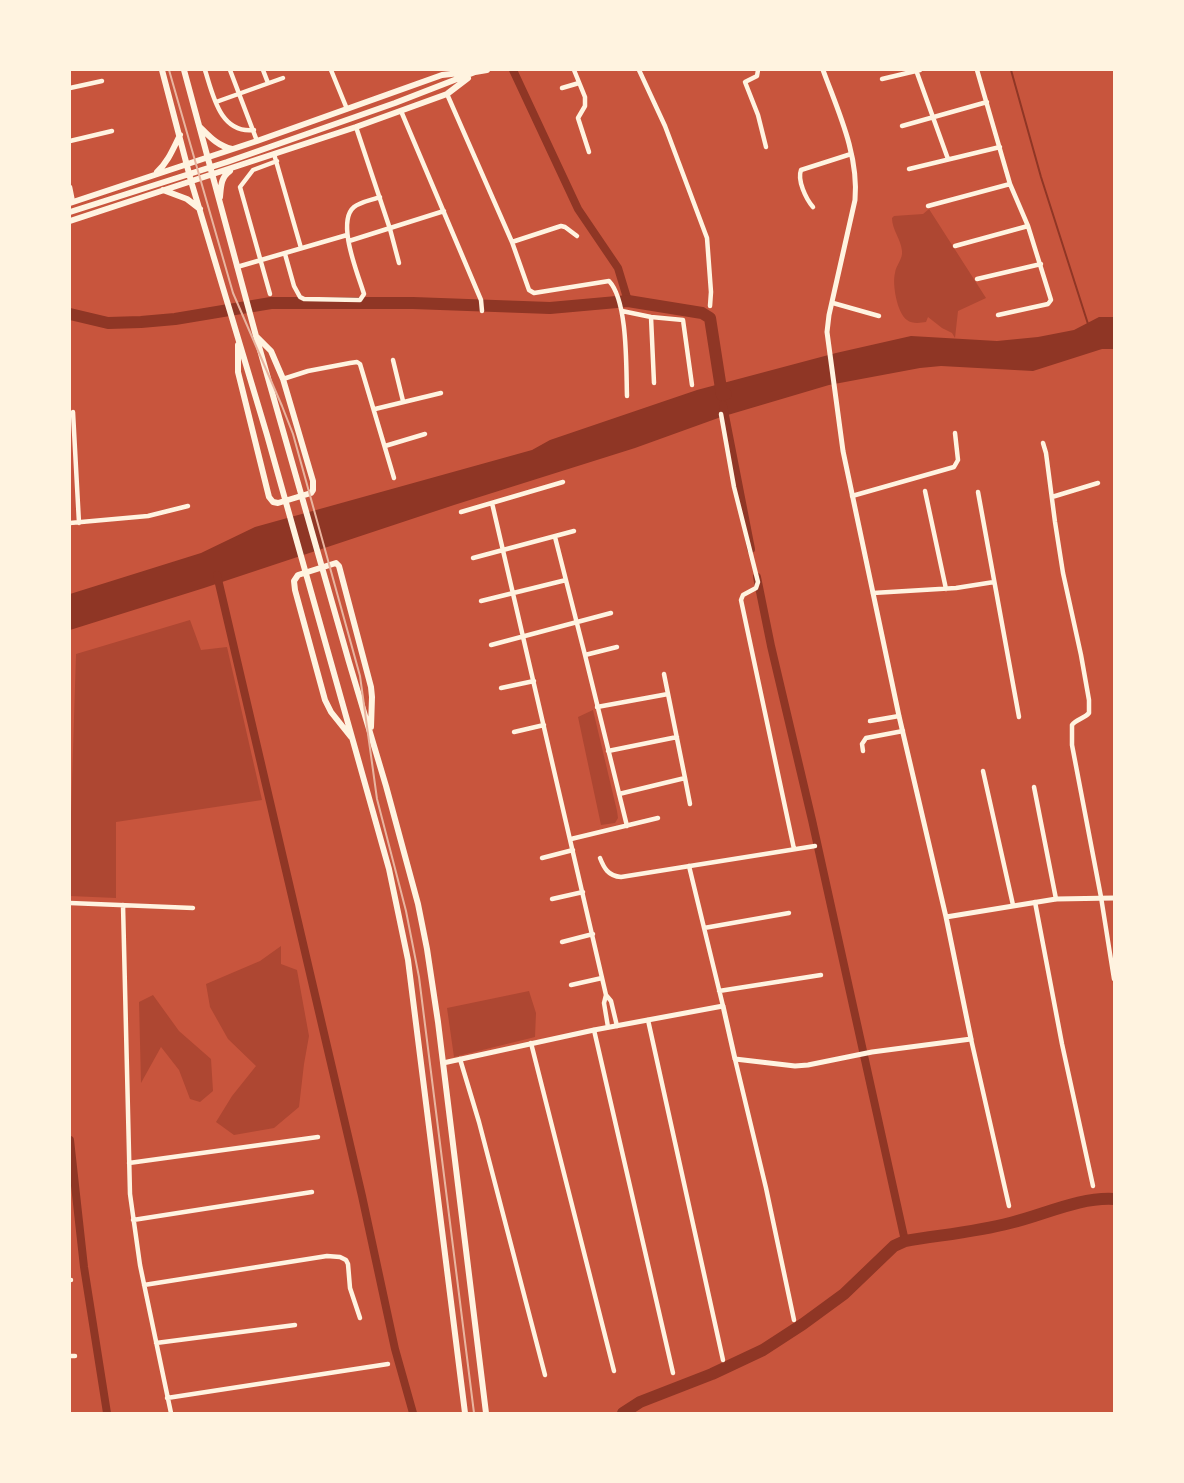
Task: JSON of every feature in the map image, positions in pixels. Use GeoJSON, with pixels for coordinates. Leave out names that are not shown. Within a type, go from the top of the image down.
{"type":"FeatureCollection","features":[{"type":"Feature","properties":{"kind":"main road"},"geometry":{"type":"LineString","coordinates":[[162,70],[191,181],[201,209],[267,435],[388,869],[408,960],[465,1413]]}},
{"type":"Feature","properties":{"kind":"main road"},"geometry":{"type":"LineString","coordinates":[[184,70],[249,312],[418,904],[427,949],[443,1063],[486,1413]]}},
{"type":"Feature","properties":{"kind":"main road"},"geometry":{"type":"LineString","coordinates":[[72,203],[257,141],[347,109],[441,72],[487,70]]}},
{"type":"Feature","properties":{"kind":"main road"},"geometry":{"type":"LineString","coordinates":[[70,212],[226,162],[446,85],[477,71]]}},
{"type":"Feature","properties":{"kind":"main road"},"geometry":{"type":"LineString","coordinates":[[70,221],[264,158],[275,158],[447,94],[477,71]]}},
{"type":"Feature","properties":{"kind":"main road"},"geometry":{"type":"LineString","coordinates":[[199,126],[212,140],[224,147],[233,149]]}},
{"type":"Feature","properties":{"kind":"main road"},"geometry":{"type":"LineString","coordinates":[[154,175],[163,167],[180,135]]}},
{"type":"Feature","properties":{"kind":"main road"},"geometry":{"type":"LineString","coordinates":[[257,141],[254,149],[264,158]]}},
{"type":"Feature","properties":{"kind":"main road"},"geometry":{"type":"LineString","coordinates":[[220,204],[222,180],[227,173],[238,166]]}},
{"type":"Feature","properties":{"kind":"main road"},"geometry":{"type":"LineString","coordinates":[[130,183],[136,184],[139,188],[139,193],[135,199]]}},
{"type":"Feature","properties":{"kind":"main road"},"geometry":{"type":"LineString","coordinates":[[161,190],[187,198],[201,209]]}},
{"type":"Feature","properties":{"kind":"main road"},"geometry":{"type":"LineString","coordinates":[[238,340],[238,372],[269,497],[273,502],[278,503],[311,493],[314,486],[283,378],[271,351],[256,336]]}},
{"type":"Feature","properties":{"kind":"main road"},"geometry":{"type":"LineString","coordinates":[[352,739],[338,722],[325,700],[294,581],[298,575],[336,563],[339,566],[371,687],[370,733]]}},
{"type":"Feature","properties":{"kind":"street"},"geometry":{"type":"LineString","coordinates":[[205,70],[223,117],[231,125],[243,131],[254,130]]}},
{"type":"Feature","properties":{"kind":"street"},"geometry":{"type":"LineString","coordinates":[[230,70],[257,141]]}},
{"type":"Feature","properties":{"kind":"street"},"geometry":{"type":"LineString","coordinates":[[263,70],[268,83]]}},
{"type":"Feature","properties":{"kind":"street"},"geometry":{"type":"LineString","coordinates":[[331,70],[347,109]]}},
{"type":"Feature","properties":{"kind":"street"},"geometry":{"type":"LineString","coordinates":[[574,70],[585,98],[585,106],[578,118],[589,152]]}},
{"type":"Feature","properties":{"kind":"street"},"geometry":{"type":"LineString","coordinates":[[640,70],[664,126],[707,238],[711,292],[710,306]]}},
{"type":"Feature","properties":{"kind":"street"},"geometry":{"type":"LineString","coordinates":[[758,70],[757,76],[744,82],[758,115],[766,147]]}},
{"type":"Feature","properties":{"kind":"street"},"geometry":{"type":"LineString","coordinates":[[823,70],[844,128],[857,184],[827,332],[840,435],[899,716],[946,917],[971,1039],[1009,1206]]}},
{"type":"Feature","properties":{"kind":"street"},"geometry":{"type":"LineString","coordinates":[[882,79],[917,70],[948,159]]}},
{"type":"Feature","properties":{"kind":"street"},"geometry":{"type":"LineString","coordinates":[[977,70],[1010,184],[1028,226],[1051,297],[1050,302],[998,316]]}},
{"type":"Feature","properties":{"kind":"street"},"geometry":{"type":"LineString","coordinates":[[216,102],[283,78]]}},
{"type":"Feature","properties":{"kind":"street"},"geometry":{"type":"LineString","coordinates":[[70,88],[102,81]]}},
{"type":"Feature","properties":{"kind":"street"},"geometry":{"type":"LineString","coordinates":[[562,88],[579,83]]}},
{"type":"Feature","properties":{"kind":"street"},"geometry":{"type":"LineString","coordinates":[[447,94],[512,242],[531,292],[609,281],[619,296],[622,312],[627,396]]}},
{"type":"Feature","properties":{"kind":"street"},"geometry":{"type":"LineString","coordinates":[[902,126],[987,102]]}},
{"type":"Feature","properties":{"kind":"street"},"geometry":{"type":"LineString","coordinates":[[400,111],[444,211],[481,300],[482,308]]}},
{"type":"Feature","properties":{"kind":"street"},"geometry":{"type":"LineString","coordinates":[[356,127],[380,197],[399,263]]}},
{"type":"Feature","properties":{"kind":"street"},"geometry":{"type":"LineString","coordinates":[[70,141],[112,131]]}},
{"type":"Feature","properties":{"kind":"street"},"geometry":{"type":"LineString","coordinates":[[909,170],[1000,147]]}},
{"type":"Feature","properties":{"kind":"street"},"geometry":{"type":"LineString","coordinates":[[813,207],[808,202],[800,176],[801,170],[851,154]]}},
{"type":"Feature","properties":{"kind":"street"},"geometry":{"type":"LineString","coordinates":[[270,294],[240,187],[253,170],[275,158],[301,248]]}},
{"type":"Feature","properties":{"kind":"street"},"geometry":{"type":"LineString","coordinates":[[928,206],[1010,184]]}},
{"type":"Feature","properties":{"kind":"street"},"geometry":{"type":"LineString","coordinates":[[70,187],[72,203]]}},
{"type":"Feature","properties":{"kind":"street"},"geometry":{"type":"LineString","coordinates":[[285,254],[294,286],[300,297],[360,300],[364,294],[348,242],[347,216],[354,207],[380,197]]}},
{"type":"Feature","properties":{"kind":"street"},"geometry":{"type":"LineString","coordinates":[[348,242],[444,211]]}},
{"type":"Feature","properties":{"kind":"street"},"geometry":{"type":"LineString","coordinates":[[512,242],[561,226],[576,236]]}},
{"type":"Feature","properties":{"kind":"street"},"geometry":{"type":"LineString","coordinates":[[956,246],[1028,226]]}},
{"type":"Feature","properties":{"kind":"street"},"geometry":{"type":"LineString","coordinates":[[237,267],[347,235]]}},
{"type":"Feature","properties":{"kind":"street"},"geometry":{"type":"LineString","coordinates":[[977,279],[1041,264]]}},
{"type":"Feature","properties":{"kind":"street"},"geometry":{"type":"LineString","coordinates":[[833,303],[879,316]]}},
{"type":"Feature","properties":{"kind":"street"},"geometry":{"type":"LineString","coordinates":[[622,312],[651,318],[682,320],[692,385]]}},
{"type":"Feature","properties":{"kind":"street"},"geometry":{"type":"LineString","coordinates":[[651,318],[654,384]]}},
{"type":"Feature","properties":{"kind":"street"},"geometry":{"type":"LineString","coordinates":[[393,360],[403,401]]}},
{"type":"Feature","properties":{"kind":"street"},"geometry":{"type":"LineString","coordinates":[[283,378],[308,371],[357,362],[362,366],[394,478]]}},
{"type":"Feature","properties":{"kind":"street"},"geometry":{"type":"LineString","coordinates":[[375,409],[441,393]]}},
{"type":"Feature","properties":{"kind":"street"},"geometry":{"type":"LineString","coordinates":[[74,412],[79,523]]}},
{"type":"Feature","properties":{"kind":"street"},"geometry":{"type":"LineString","coordinates":[[721,414],[734,487],[758,582],[756,588],[743,594],[740,600],[794,849]]}},
{"type":"Feature","properties":{"kind":"street"},"geometry":{"type":"LineString","coordinates":[[852,496],[954,467],[958,460],[955,433]]}},
{"type":"Feature","properties":{"kind":"street"},"geometry":{"type":"LineString","coordinates":[[385,446],[424,434]]}},
{"type":"Feature","properties":{"kind":"street"},"geometry":{"type":"LineString","coordinates":[[1043,442],[1054,522],[1089,700],[1089,713],[1073,723],[1071,731],[1072,745],[1101,897],[1114,979]]}},
{"type":"Feature","properties":{"kind":"street"},"geometry":{"type":"LineString","coordinates":[[461,512],[563,482]]}},
{"type":"Feature","properties":{"kind":"street"},"geometry":{"type":"LineString","coordinates":[[1052,497],[1098,483]]}},
{"type":"Feature","properties":{"kind":"street"},"geometry":{"type":"LineString","coordinates":[[925,491],[946,589]]}},
{"type":"Feature","properties":{"kind":"street"},"geometry":{"type":"LineString","coordinates":[[978,492],[1019,717]]}},
{"type":"Feature","properties":{"kind":"street"},"geometry":{"type":"LineString","coordinates":[[492,503],[593,934],[606,995],[604,1004],[608,1027]]}},
{"type":"Feature","properties":{"kind":"street"},"geometry":{"type":"LineString","coordinates":[[70,524],[148,516],[188,506]]}},
{"type":"Feature","properties":{"kind":"street"},"geometry":{"type":"LineString","coordinates":[[473,558],[574,530]]}},
{"type":"Feature","properties":{"kind":"street"},"geometry":{"type":"LineString","coordinates":[[554,537],[627,826]]}},
{"type":"Feature","properties":{"kind":"street"},"geometry":{"type":"LineString","coordinates":[[481,601],[566,580]]}},
{"type":"Feature","properties":{"kind":"street"},"geometry":{"type":"LineString","coordinates":[[873,593],[946,589],[994,582]]}},
{"type":"Feature","properties":{"kind":"street"},"geometry":{"type":"LineString","coordinates":[[491,645],[611,613]]}},
{"type":"Feature","properties":{"kind":"street"},"geometry":{"type":"LineString","coordinates":[[585,654],[617,647]]}},
{"type":"Feature","properties":{"kind":"street"},"geometry":{"type":"LineString","coordinates":[[664,674],[690,804]]}},
{"type":"Feature","properties":{"kind":"street"},"geometry":{"type":"LineString","coordinates":[[501,688],[534,681]]}},
{"type":"Feature","properties":{"kind":"street"},"geometry":{"type":"LineString","coordinates":[[597,707],[668,694]]}},
{"type":"Feature","properties":{"kind":"street"},"geometry":{"type":"LineString","coordinates":[[870,721],[899,716]]}},
{"type":"Feature","properties":{"kind":"street"},"geometry":{"type":"LineString","coordinates":[[514,732],[544,726]]}},
{"type":"Feature","properties":{"kind":"street"},"geometry":{"type":"LineString","coordinates":[[863,750],[862,744],[866,738],[903,731]]}},
{"type":"Feature","properties":{"kind":"street"},"geometry":{"type":"LineString","coordinates":[[608,751],[677,736]]}},
{"type":"Feature","properties":{"kind":"street"},"geometry":{"type":"LineString","coordinates":[[983,771],[1013,905]]}},
{"type":"Feature","properties":{"kind":"street"},"geometry":{"type":"LineString","coordinates":[[619,794],[685,778]]}},
{"type":"Feature","properties":{"kind":"street"},"geometry":{"type":"LineString","coordinates":[[1034,787],[1056,898]]}},
{"type":"Feature","properties":{"kind":"street"},"geometry":{"type":"LineString","coordinates":[[571,839],[658,818]]}},
{"type":"Feature","properties":{"kind":"street"},"geometry":{"type":"LineString","coordinates":[[600,858],[604,868],[614,877],[621,877],[815,846]]}},
{"type":"Feature","properties":{"kind":"street"},"geometry":{"type":"LineString","coordinates":[[542,858],[573,850]]}},
{"type":"Feature","properties":{"kind":"street"},"geometry":{"type":"LineString","coordinates":[[689,866],[766,1188],[794,1320]]}},
{"type":"Feature","properties":{"kind":"street"},"geometry":{"type":"LineString","coordinates":[[552,899],[583,892]]}},
{"type":"Feature","properties":{"kind":"street"},"geometry":{"type":"LineString","coordinates":[[946,917],[1056,898],[1114,898]]}},
{"type":"Feature","properties":{"kind":"street"},"geometry":{"type":"LineString","coordinates":[[1035,902],[1062,1044],[1093,1186]]}},
{"type":"Feature","properties":{"kind":"street"},"geometry":{"type":"LineString","coordinates":[[70,903],[193,908]]}},
{"type":"Feature","properties":{"kind":"street"},"geometry":{"type":"LineString","coordinates":[[123,905],[129,1163],[133,1220],[144,1285],[171,1413]]}},
{"type":"Feature","properties":{"kind":"street"},"geometry":{"type":"LineString","coordinates":[[704,928],[789,913]]}},
{"type":"Feature","properties":{"kind":"street"},"geometry":{"type":"LineString","coordinates":[[562,942],[593,934]]}},
{"type":"Feature","properties":{"kind":"street"},"geometry":{"type":"LineString","coordinates":[[719,991],[820,975]]}},
{"type":"Feature","properties":{"kind":"street"},"geometry":{"type":"LineString","coordinates":[[571,985],[602,978]]}},
{"type":"Feature","properties":{"kind":"street"},"geometry":{"type":"LineString","coordinates":[[606,995],[611,1001],[617,1026]]}},
{"type":"Feature","properties":{"kind":"street"},"geometry":{"type":"LineString","coordinates":[[443,1063],[608,1027],[723,1006]]}},
{"type":"Feature","properties":{"kind":"street"},"geometry":{"type":"LineString","coordinates":[[648,1020],[723,1360]]}},
{"type":"Feature","properties":{"kind":"street"},"geometry":{"type":"LineString","coordinates":[[594,1030],[673,1373]]}},
{"type":"Feature","properties":{"kind":"street"},"geometry":{"type":"LineString","coordinates":[[735,1059],[795,1066],[808,1065],[872,1052],[971,1039]]}},
{"type":"Feature","properties":{"kind":"street"},"geometry":{"type":"LineString","coordinates":[[531,1043],[614,1371]]}},
{"type":"Feature","properties":{"kind":"street"},"geometry":{"type":"LineString","coordinates":[[460,1060],[479,1122],[545,1375]]}},
{"type":"Feature","properties":{"kind":"street"},"geometry":{"type":"LineString","coordinates":[[129,1163],[318,1137]]}},
{"type":"Feature","properties":{"kind":"street"},"geometry":{"type":"LineString","coordinates":[[133,1220],[312,1192]]}},
{"type":"Feature","properties":{"kind":"street"},"geometry":{"type":"LineString","coordinates":[[144,1285],[327,1256],[340,1257],[346,1260],[348,1264],[350,1288],[360,1318]]}},
{"type":"Feature","properties":{"kind":"street"},"geometry":{"type":"LineString","coordinates":[[156,1344],[295,1325]]}},
{"type":"Feature","properties":{"kind":"street"},"geometry":{"type":"LineString","coordinates":[[168,1398],[388,1364]]}},
{"type":"Feature","properties":{"kind":"shaded area"},"geometry":{"type":"Polygon","coordinates":[[[929,209],[986,298],[958,311],[955,338],[952,333],[928,317],[926,322],[914,323],[907,320],[900,311],[896,298],[894,278],[902,251],[893,227],[892,218],[894,216],[923,214],[929,209]]]}},
{"type":"Feature","properties":{"kind":"shaded area"},"geometry":{"type":"Polygon","coordinates":[[[1099,317],[1114,317],[1114,349],[1102,349],[1033,371],[941,366],[920,368],[829,385],[721,417],[635,448],[70,630],[70,594],[201,553],[255,527],[532,450],[550,440],[697,390],[836,353],[911,336],[997,341],[1038,337],[1074,330],[1099,317]]]}},
{"type":"Feature","properties":{"kind":"shaded area"},"geometry":{"type":"Polygon","coordinates":[[[190,620],[201,650],[227,647],[262,800],[116,822],[116,898],[70,896],[76,654],[190,620]]]}},
{"type":"Feature","properties":{"kind":"shaded area"},"geometry":{"type":"Polygon","coordinates":[[[593,710],[618,818],[615,823],[601,825],[578,717],[593,710]]]}},
{"type":"Feature","properties":{"kind":"shaded area"},"geometry":{"type":"Polygon","coordinates":[[[281,946],[281,964],[297,970],[309,1036],[299,1107],[274,1128],[234,1135],[216,1122],[232,1096],[256,1066],[228,1039],[210,1007],[206,984],[260,961],[281,946]]]}},
{"type":"Feature","properties":{"kind":"shaded area"},"geometry":{"type":"Polygon","coordinates":[[[529,991],[536,1013],[535,1037],[454,1057],[447,1008],[529,991]]]}},
{"type":"Feature","properties":{"kind":"shaded area"},"geometry":{"type":"Polygon","coordinates":[[[153,995],[179,1031],[211,1059],[213,1091],[200,1102],[190,1099],[179,1070],[161,1047],[141,1083],[139,1002],[153,995]]]}},
{"type":"Feature","properties":{"kind":"waterway"},"geometry":{"type":"LineString","coordinates":[[513,70],[578,209],[618,268],[628,301]]}},
{"type":"Feature","properties":{"kind":"waterway"},"geometry":{"type":"LineString","coordinates":[[1011,70],[1041,177],[1088,324]]}},
{"type":"Feature","properties":{"kind":"waterway"},"geometry":{"type":"LineString","coordinates":[[70,314],[108,323],[175,319],[271,303],[413,303],[550,308],[628,301],[702,313],[710,318],[722,395],[726,394]]}},
{"type":"Feature","properties":{"kind":"waterway"},"geometry":{"type":"LineString","coordinates":[[723,405],[751,549]]}},
{"type":"Feature","properties":{"kind":"waterway"},"geometry":{"type":"LineString","coordinates":[[217,575],[362,1196],[395,1349],[413,1413]]}},
{"type":"Feature","properties":{"kind":"waterway"},"geometry":{"type":"LineString","coordinates":[[757,577],[905,1241]]}},
{"type":"Feature","properties":{"kind":"waterway"},"geometry":{"type":"LineString","coordinates":[[70,1140],[84,1267],[107,1413]]}},
{"type":"Feature","properties":{"kind":"waterway"},"geometry":{"type":"LineString","coordinates":[[623,1413],[640,1402],[712,1374],[763,1350],[844,1294],[894,1246],[905,1241],[984,1229],[1023,1220],[1075,1204],[1101,1199],[1114,1199]]}},
{"type":"Feature","properties":{"kind":"railway"},"geometry":{"type":"LineString","coordinates":[[169,70],[233,293],[293,434],[360,676],[377,799],[406,911],[419,977],[474,1413]]}}]}
